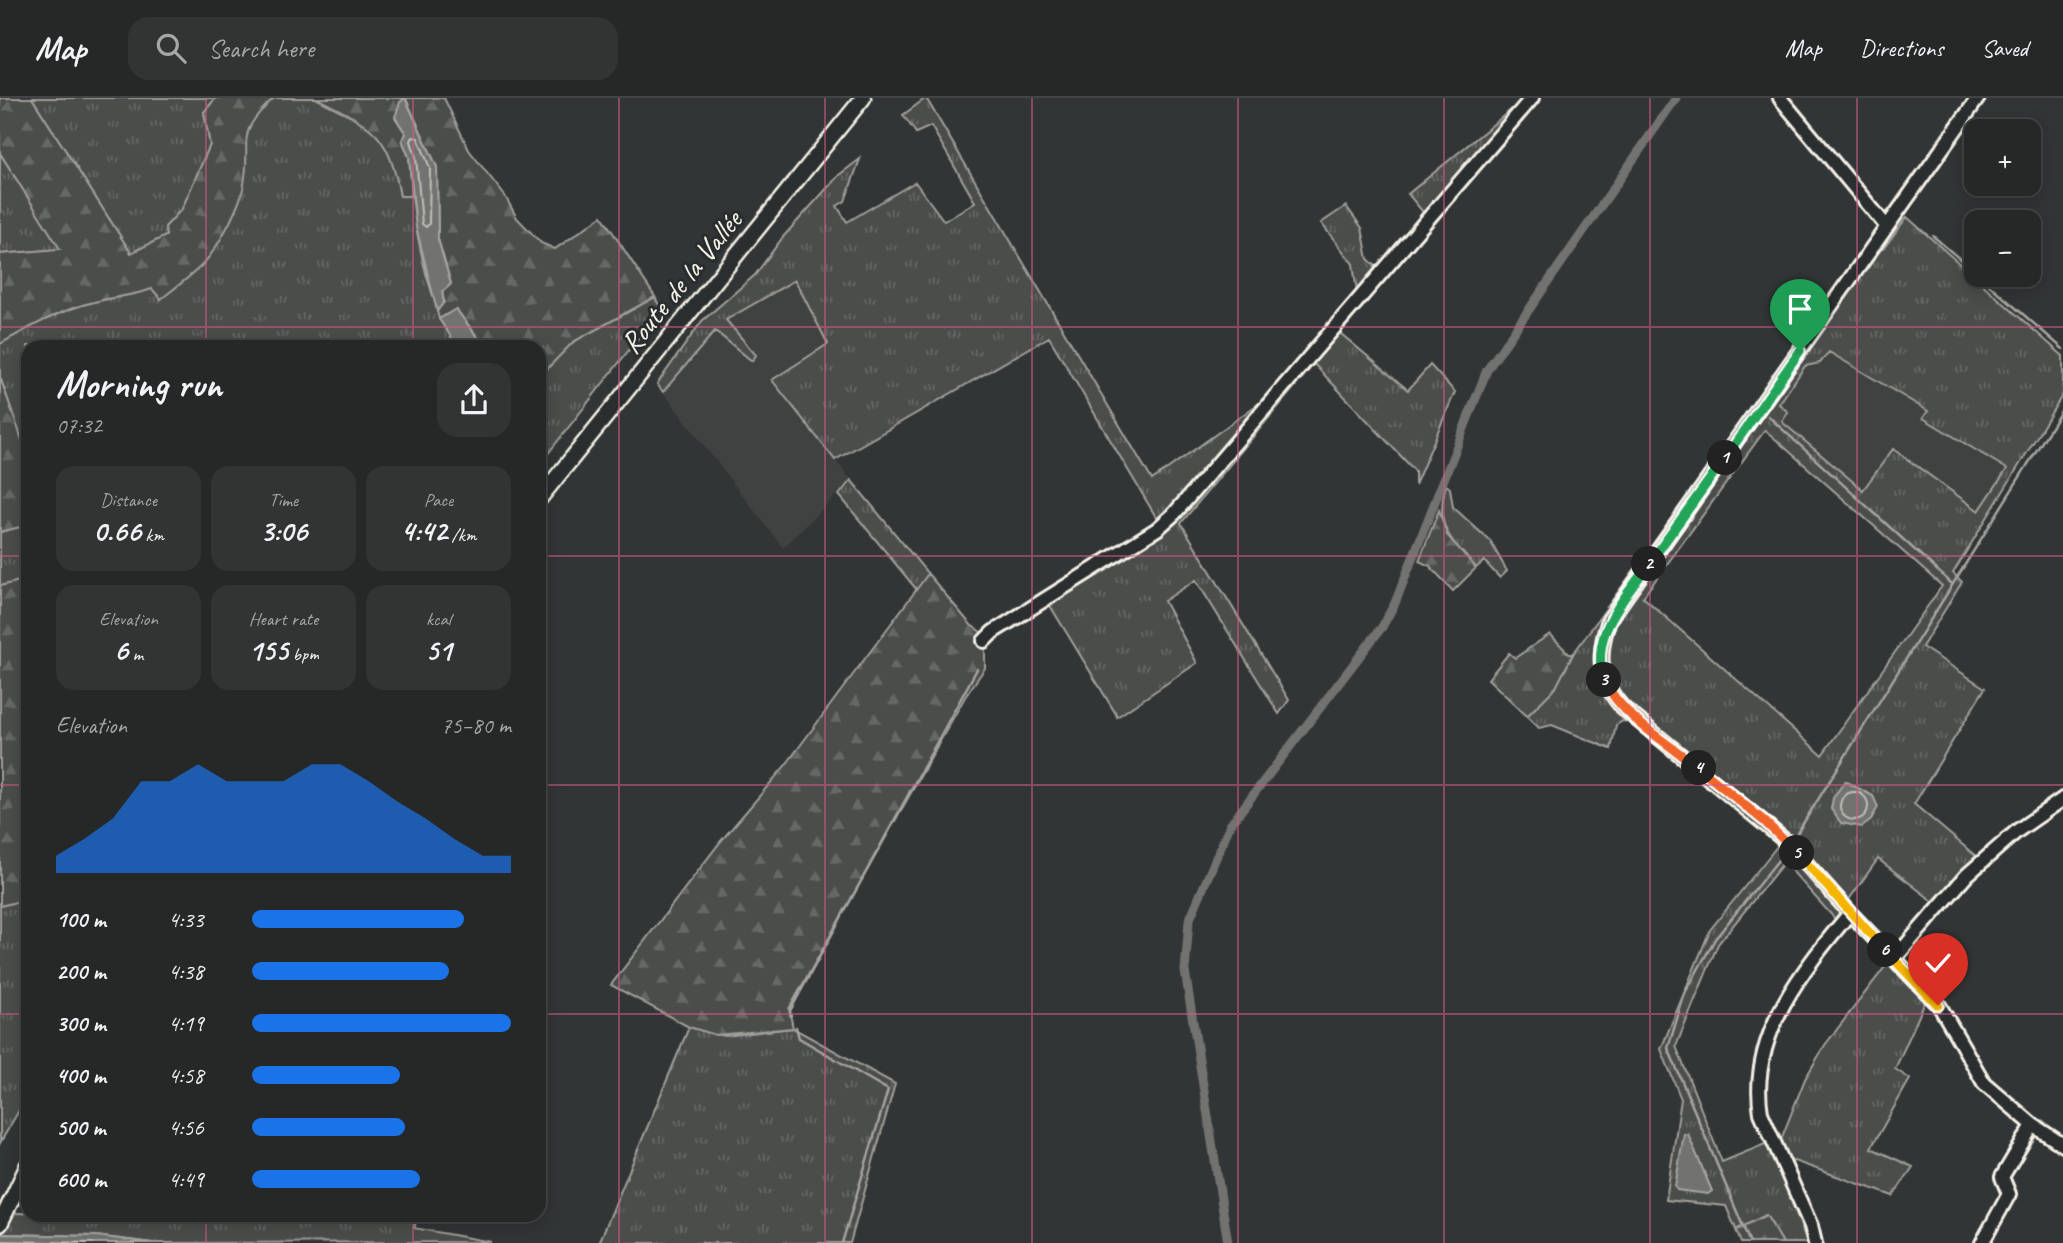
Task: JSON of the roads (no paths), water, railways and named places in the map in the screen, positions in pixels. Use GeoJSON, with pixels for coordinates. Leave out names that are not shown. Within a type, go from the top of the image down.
{"type":"FeatureCollection","features":[{"type":"Feature","properties":{"kind":"main road","name":"Route de la Vallée"},"geometry":{"type":"LineString","coordinates":[[546,490],[863,98]]}},
{"type":"Feature","properties":{"kind":"main road"},"geometry":{"type":"LineString","coordinates":[[0,1223],[21,1180]]}},
{"type":"Feature","properties":{"kind":"street"},"geometry":{"type":"LineString","coordinates":[[984,642],[993,632],[1157,529],[1174,514],[1532,98]]}},
{"type":"Feature","properties":{"kind":"street"},"geometry":{"type":"LineString","coordinates":[[1780,98],[1887,228]]}},
{"type":"Feature","properties":{"kind":"street"},"geometry":{"type":"LineString","coordinates":[[1979,98],[1609,620],[1603,638],[1600,664],[1612,696],[1623,708],[1764,821],[1950,1020],[1984,1083],[2033,1125],[2063,1145]]}},
{"type":"Feature","properties":{"kind":"street"},"geometry":{"type":"LineString","coordinates":[[1894,959],[1966,875],[2017,831],[2063,799]]}},
{"type":"Feature","properties":{"kind":"street"},"geometry":{"type":"LineString","coordinates":[[1815,1243],[1811,1226],[1761,1113],[1758,1095],[1775,1019],[1819,949],[1850,913]]}},
{"type":"Feature","properties":{"kind":"street"},"geometry":{"type":"LineString","coordinates":[[1982,1243],[2009,1194],[2002,1177],[2033,1125]]}},
{"type":"Feature","properties":{"kind":"water"},"geometry":{"type":"Polygon","coordinates":[[[405,98],[437,167],[438,239],[451,284],[442,292],[444,302],[437,311],[416,227],[409,157],[402,140],[406,134],[395,117],[400,102],[405,98]]]}},
{"type":"Feature","properties":{"kind":"water"},"geometry":{"type":"Polygon","coordinates":[[[456,309],[479,340],[453,340],[439,319],[456,309]]]}},
{"type":"Feature","properties":{"kind":"water"},"geometry":{"type":"Polygon","coordinates":[[[1845,781],[1873,796],[1878,807],[1870,821],[1862,827],[1841,823],[1831,809],[1833,798],[1845,781]]]}},
{"type":"Feature","properties":{"kind":"water"},"geometry":{"type":"Polygon","coordinates":[[[1684,1134],[1688,1134],[1712,1191],[1708,1194],[1677,1190],[1675,1186],[1684,1134]]]}},
{"type":"Feature","properties":{"kind":"water"},"geometry":{"type":"Polygon","coordinates":[[[0,1234],[96,1236],[153,1243],[0,1243],[0,1234]]]}},
{"type":"Feature","properties":{"kind":"waterway"},"geometry":{"type":"LineString","coordinates":[[1228,1243],[1185,971],[1189,921],[1230,825],[1382,627],[1395,603],[1487,370],[1676,98]]}},
{"type":"Feature","properties":{"kind":"waterway"},"geometry":{"type":"LineString","coordinates":[[1933,236],[1964,263]]}},
{"type":"Feature","properties":{"kind":"waterway"},"geometry":{"type":"LineString","coordinates":[[1992,287],[2063,349]]}},
{"type":"Feature","properties":{"kind":"waterway"},"geometry":{"type":"LineString","coordinates":[[1794,838],[2063,408]]}},
{"type":"Feature","properties":{"kind":"waterway"},"geometry":{"type":"LineString","coordinates":[[1768,416],[1951,583]]}},
{"type":"Feature","properties":{"kind":"waterway"},"geometry":{"type":"LineString","coordinates":[[791,1015],[790,1011],[977,669]]}},
{"type":"Feature","properties":{"kind":"waterway"},"geometry":{"type":"LineString","coordinates":[[1750,1243],[1668,1048],[1685,993],[1715,939],[1783,854]]}},
{"type":"Feature","properties":{"kind":"waterway"},"geometry":{"type":"LineString","coordinates":[[796,1027],[799,1038],[888,1090],[842,1243]]}}]}
